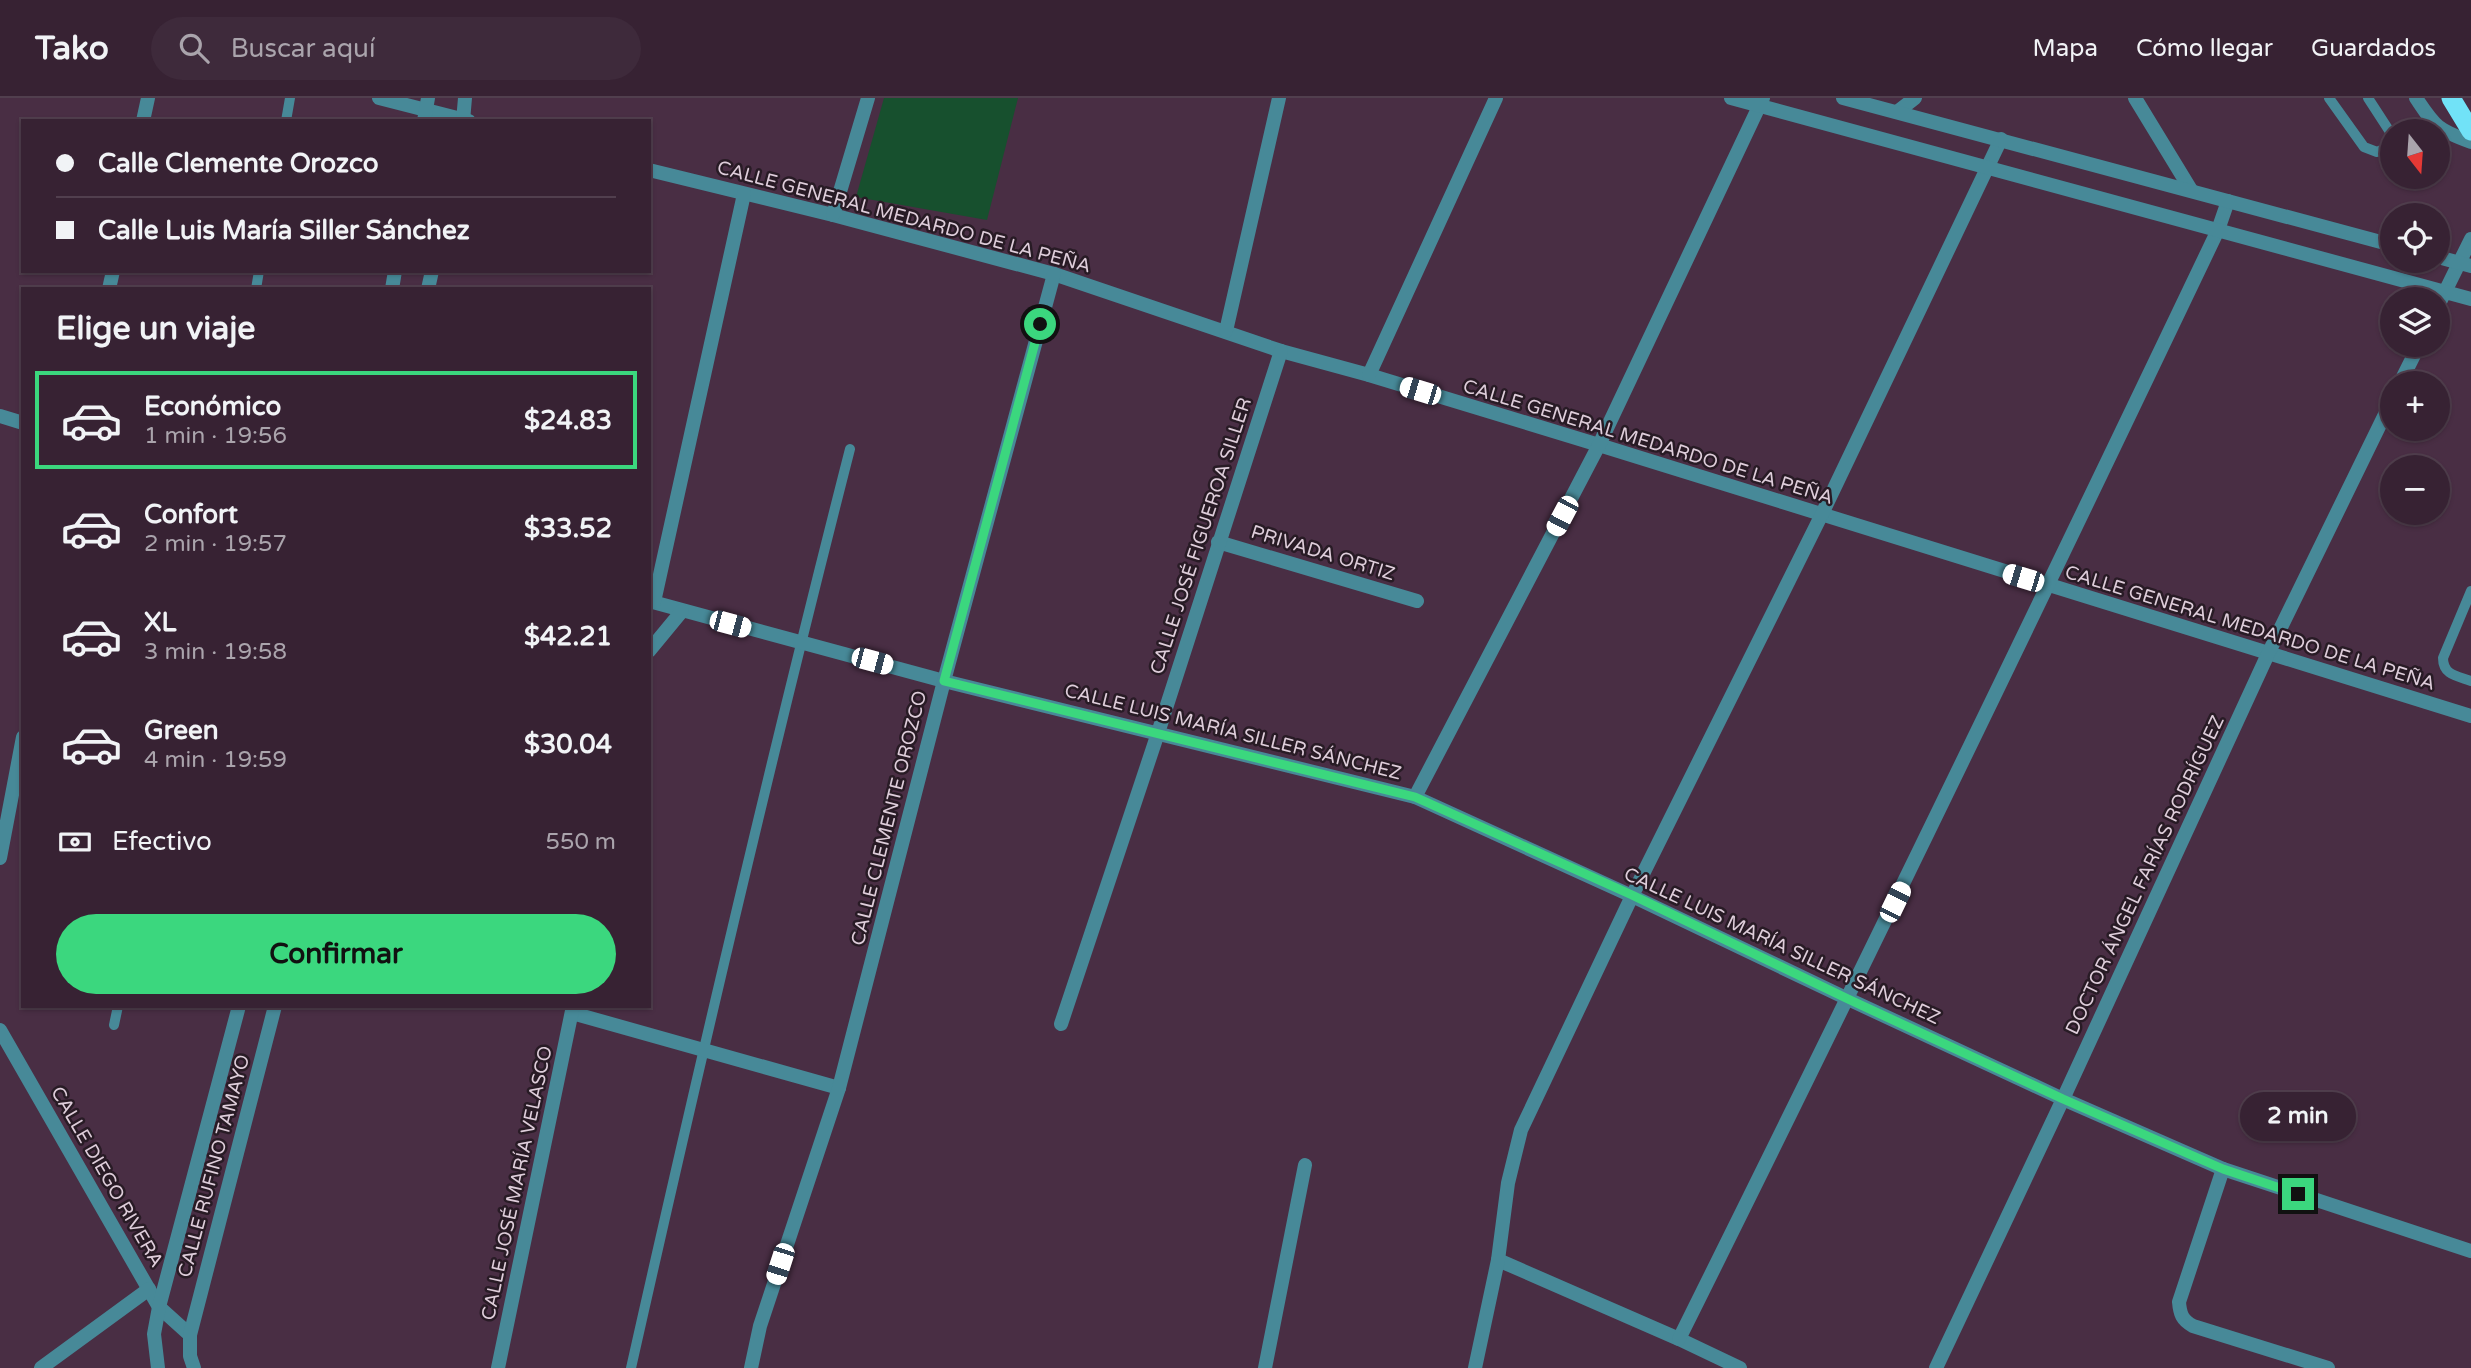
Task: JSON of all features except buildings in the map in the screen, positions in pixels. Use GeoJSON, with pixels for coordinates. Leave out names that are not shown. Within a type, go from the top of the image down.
{"type":"FeatureCollection","features":[{"type":"Feature","properties":{"kind":"highway"},"geometry":{"type":"LineString","coordinates":[[2451,98],[2471,131]]}},
{"type":"Feature","properties":{"kind":"street"},"geometry":{"type":"LineString","coordinates":[[143,119],[148,98]]}},
{"type":"Feature","properties":{"kind":"street"},"geometry":{"type":"LineString","coordinates":[[379,98],[461,119]]}},
{"type":"Feature","properties":{"kind":"street"},"geometry":{"type":"LineString","coordinates":[[465,98],[465,119]]}},
{"type":"Feature","properties":{"kind":"street"},"geometry":{"type":"LineString","coordinates":[[833,215],[868,98]]}},
{"type":"Feature","properties":{"kind":"street"},"geometry":{"type":"LineString","coordinates":[[1226,331],[1279,98]]}},
{"type":"Feature","properties":{"kind":"street"},"geometry":{"type":"LineString","coordinates":[[1369,375],[1496,98]]}},
{"type":"Feature","properties":{"kind":"street"},"geometry":{"type":"LineString","coordinates":[[1731,98],[1762,102],[1988,169],[2218,230],[2400,287]]}},
{"type":"Feature","properties":{"kind":"street"},"geometry":{"type":"LineString","coordinates":[[1843,98],[2380,242]]}},
{"type":"Feature","properties":{"kind":"street"},"geometry":{"type":"LineString","coordinates":[[1897,112],[1915,98]]}},
{"type":"Feature","properties":{"kind":"street"},"geometry":{"type":"LineString","coordinates":[[2135,98],[2191,190]]}},
{"type":"Feature","properties":{"kind":"street"},"geometry":{"type":"LineString","coordinates":[[2416,98],[2430,119]]}},
{"type":"Feature","properties":{"kind":"street"},"geometry":{"type":"LineString","coordinates":[[1415,797],[1599,445],[1762,102]]}},
{"type":"Feature","properties":{"kind":"street"},"geometry":{"type":"LineString","coordinates":[[2450,134],[2471,142]]}},
{"type":"Feature","properties":{"kind":"street"},"geometry":{"type":"LineString","coordinates":[[1475,1368],[1498,1260],[1508,1183],[1521,1130],[1632,895],[1821,516],[2001,139]]}},
{"type":"Feature","properties":{"kind":"street","name":"CALLE GENERAL MEDARDO DE LA PEÑA"},"geometry":{"type":"LineString","coordinates":[[651,171],[833,215],[1054,274],[1281,351],[1599,445],[2471,716]]}},
{"type":"Feature","properties":{"kind":"street"},"geometry":{"type":"LineString","coordinates":[[652,602],[744,194]]}},
{"type":"Feature","properties":{"kind":"street"},"geometry":{"type":"LineString","coordinates":[[1679,1339],[1848,999],[2048,586],[2218,230],[2228,201]]}},
{"type":"Feature","properties":{"kind":"street"},"geometry":{"type":"LineString","coordinates":[[2450,287],[2465,265],[2471,239]]}},
{"type":"Feature","properties":{"kind":"street","name":"CALLE CLEMENTE OROZCO"},"geometry":{"type":"LineString","coordinates":[[751,1368],[760,1326],[839,1088],[944,681],[1054,274]]}},
{"type":"Feature","properties":{"kind":"street"},"geometry":{"type":"LineString","coordinates":[[2450,300],[2471,299]]}},
{"type":"Feature","properties":{"kind":"street","name":"CALLE JOSÉ FIGUEROA SILLER"},"geometry":{"type":"LineString","coordinates":[[1060,1024],[1158,733],[1281,351]]}},
{"type":"Feature","properties":{"kind":"street"},"geometry":{"type":"LineString","coordinates":[[0,416],[21,422]]}},
{"type":"Feature","properties":{"kind":"street","name":"DOCTOR ÁNGEL FARÍAS RODRÍGUEZ"},"geometry":{"type":"LineString","coordinates":[[1936,1368],[2269,654],[2380,425]]}},
{"type":"Feature","properties":{"kind":"street","name":"PRIVADA ORTIZ"},"geometry":{"type":"LineString","coordinates":[[1218,542],[1417,601]]}},
{"type":"Feature","properties":{"kind":"street","name":"CALLE LUIS MARÍA SILLER SÁNCHEZ"},"geometry":{"type":"LineString","coordinates":[[652,602],[944,681],[1415,797],[1632,895],[2063,1099],[2223,1169],[2471,1251]]}},
{"type":"Feature","properties":{"kind":"street"},"geometry":{"type":"LineString","coordinates":[[651,649],[682,611]]}},
{"type":"Feature","properties":{"kind":"street"},"geometry":{"type":"LineString","coordinates":[[0,858],[21,748]]}},
{"type":"Feature","properties":{"kind":"street","name":"CALLE RUFINO TAMAYO"},"geometry":{"type":"LineString","coordinates":[[158,1368],[154,1334],[159,1307],[238,1008]]}},
{"type":"Feature","properties":{"kind":"street","name":"CALLE RUFINO TAMAYO"},"geometry":{"type":"LineString","coordinates":[[190,1335],[274,1008]]}},
{"type":"Feature","properties":{"kind":"street"},"geometry":{"type":"LineString","coordinates":[[572,1009],[703,1050],[839,1088]]}},
{"type":"Feature","properties":{"kind":"street","name":"CALLE JOSÉ MARÍA VELASCO"},"geometry":{"type":"LineString","coordinates":[[498,1368],[572,1009]]}},
{"type":"Feature","properties":{"kind":"street","name":"CALLE DIEGO RIVERA"},"geometry":{"type":"LineString","coordinates":[[0,1030],[159,1307],[190,1335]]}},
{"type":"Feature","properties":{"kind":"street"},"geometry":{"type":"LineString","coordinates":[[1265,1368],[1305,1165]]}},
{"type":"Feature","properties":{"kind":"street"},"geometry":{"type":"LineString","coordinates":[[2223,1169],[2179,1302],[2184,1320],[2193,1326],[2328,1368]]}},
{"type":"Feature","properties":{"kind":"street"},"geometry":{"type":"LineString","coordinates":[[1498,1260],[1740,1368]]}},
{"type":"Feature","properties":{"kind":"street"},"geometry":{"type":"LineString","coordinates":[[41,1368],[149,1289]]}},
{"type":"Feature","properties":{"kind":"street"},"geometry":{"type":"LineString","coordinates":[[190,1335],[190,1356],[194,1368]]}},
{"type":"Feature","properties":{"kind":"lane"},"geometry":{"type":"LineString","coordinates":[[286,119],[290,98]]}},
{"type":"Feature","properties":{"kind":"lane"},"geometry":{"type":"LineString","coordinates":[[2329,98],[2364,147],[2380,151]]}},
{"type":"Feature","properties":{"kind":"lane"},"geometry":{"type":"LineString","coordinates":[[2368,98],[2382,119]]}},
{"type":"Feature","properties":{"kind":"lane"},"geometry":{"type":"LineString","coordinates":[[631,1368],[703,1050],[849,449]]}},
{"type":"Feature","properties":{"kind":"lane"},"geometry":{"type":"LineString","coordinates":[[2471,591],[2443,658],[2443,664],[2449,674],[2471,681]]}},
{"type":"Feature","properties":{"kind":"lane"},"geometry":{"type":"LineString","coordinates":[[114,1025],[118,1008]]}},
{"type":"Feature","properties":{"kind":"green space"},"geometry":{"type":"Polygon","coordinates":[[[884,98],[1018,98],[987,220],[856,197],[884,98]]]}},
{"type":"Feature","properties":{"kind":"route"},"geometry":{"type":"LineString","coordinates":[[1040,324],[944,681],[1415,797],[1632,895],[2063,1099],[2223,1169],[2298,1194]]}}]}
